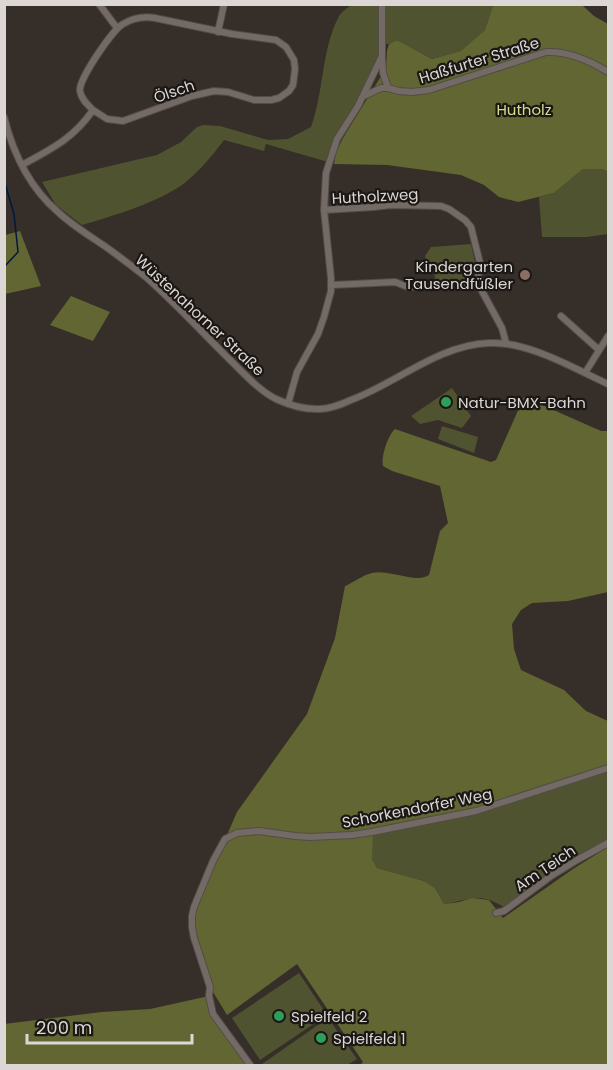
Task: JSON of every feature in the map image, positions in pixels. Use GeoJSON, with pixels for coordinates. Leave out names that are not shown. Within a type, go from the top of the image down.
{"type":"FeatureCollection","features":[{"type":"Feature","properties":{"kind":"street"},"geometry":{"type":"LineString","coordinates":[[21,165],[60,144],[93,110],[83,99],[80,87],[102,48],[117,28],[99,4]]}},
{"type":"Feature","properties":{"kind":"street"},"geometry":{"type":"LineString","coordinates":[[218,32],[224,4]]}},
{"type":"Feature","properties":{"kind":"street"},"geometry":{"type":"LineString","coordinates":[[382,4],[383,73],[388,88]]}},
{"type":"Feature","properties":{"kind":"street","name":"Ölsch"},"geometry":{"type":"LineString","coordinates":[[93,110],[107,119],[123,121],[199,94],[214,91],[228,92],[266,101],[279,98],[293,85],[295,69],[291,54],[282,43],[271,39],[218,32],[145,16],[117,28]]}},
{"type":"Feature","properties":{"kind":"street","name":"Haßfurter Straße"},"geometry":{"type":"LineString","coordinates":[[362,97],[378,89],[388,88],[406,92],[429,90],[546,52],[575,55],[609,72]]}},
{"type":"Feature","properties":{"kind":"street"},"geometry":{"type":"LineString","coordinates":[[288,404],[297,372],[322,324],[332,285],[324,210],[324,185],[328,162],[341,131],[362,97],[382,56]]}},
{"type":"Feature","properties":{"kind":"street","name":"Wüstenahorner Straße"},"geometry":{"type":"LineString","coordinates":[[4,117],[21,165],[56,211],[76,228],[147,278],[249,378],[268,394],[288,404],[317,410],[341,405],[370,393],[450,351],[474,344],[506,343],[538,352],[609,384]]}},
{"type":"Feature","properties":{"kind":"street","name":"Hutholzweg"},"geometry":{"type":"LineString","coordinates":[[324,210],[390,205],[436,205],[449,209],[465,220],[471,227],[480,263],[477,282],[502,328],[506,343]]}},
{"type":"Feature","properties":{"kind":"street"},"geometry":{"type":"LineString","coordinates":[[332,285],[395,282],[408,287],[477,282]]}},
{"type":"Feature","properties":{"kind":"street"},"geometry":{"type":"LineString","coordinates":[[561,316],[599,350]]}},
{"type":"Feature","properties":{"kind":"street"},"geometry":{"type":"LineString","coordinates":[[585,373],[609,336]]}},
{"type":"Feature","properties":{"kind":"street","name":"Schorkendorfer Weg"},"geometry":{"type":"LineString","coordinates":[[251,1065],[213,1014],[209,996],[210,987],[192,927],[194,907],[225,839],[237,833],[259,831],[295,837],[372,832],[476,811],[609,768]]}},
{"type":"Feature","properties":{"kind":"street","name":"Am Teich"},"geometry":{"type":"LineString","coordinates":[[496,913],[504,911],[551,876],[609,843]]}},
{"type":"Feature","properties":{"kind":"green space"},"geometry":{"type":"Polygon","coordinates":[[[351,5],[493,5],[485,30],[462,51],[432,59],[397,40],[383,44],[382,56],[328,162],[266,144],[264,151],[224,140],[186,182],[163,196],[136,208],[82,225],[56,205],[42,182],[157,155],[181,142],[197,127],[203,125],[220,126],[268,140],[288,139],[311,127],[332,31],[339,16],[351,5]]]}},
{"type":"Feature","properties":{"kind":"green space","name":"Hutholz"},"geometry":{"type":"Polygon","coordinates":[[[493,5],[582,5],[594,16],[608,24],[608,172],[602,169],[583,169],[554,193],[518,202],[499,197],[484,185],[461,175],[387,165],[334,164],[336,152],[343,138],[386,68],[389,44],[397,40],[432,59],[461,51],[485,30],[493,5]]]}},
{"type":"Feature","properties":{"kind":"green space"},"geometry":{"type":"Polygon","coordinates":[[[583,169],[602,169],[608,172],[608,234],[587,237],[542,237],[539,197],[554,193],[583,169]]]}},
{"type":"Feature","properties":{"kind":"green space"},"geometry":{"type":"Polygon","coordinates":[[[20,231],[41,286],[5,294],[5,235],[20,231]]]}},
{"type":"Feature","properties":{"kind":"green space"},"geometry":{"type":"Polygon","coordinates":[[[471,244],[476,267],[471,279],[435,281],[434,267],[426,262],[425,256],[431,247],[471,244]]]}},
{"type":"Feature","properties":{"kind":"green space"},"geometry":{"type":"Polygon","coordinates":[[[71,296],[110,312],[93,341],[50,325],[71,296]]]}},
{"type":"Feature","properties":{"kind":"green space","name":"Natur-BMX-Bahn"},"geometry":{"type":"Polygon","coordinates":[[[452,388],[471,416],[462,428],[438,420],[420,424],[411,416],[452,388]]]}},
{"type":"Feature","properties":{"kind":"green space"},"geometry":{"type":"Polygon","coordinates":[[[524,397],[601,431],[608,431],[608,592],[568,601],[532,603],[521,610],[512,624],[514,649],[521,670],[564,690],[586,711],[608,721],[608,767],[476,811],[373,832],[372,859],[377,868],[424,881],[435,888],[444,904],[472,898],[489,900],[503,918],[608,847],[608,1065],[360,1065],[363,1062],[297,964],[227,1015],[210,987],[192,916],[237,812],[307,714],[335,638],[345,586],[365,575],[379,572],[417,578],[429,575],[440,531],[448,523],[440,486],[383,466],[384,451],[392,432],[395,429],[491,462],[496,460],[524,397]]]}},
{"type":"Feature","properties":{"kind":"green space"},"geometry":{"type":"Polygon","coordinates":[[[442,426],[478,437],[474,453],[438,439],[442,426]]]}},
{"type":"Feature","properties":{"kind":"green space"},"geometry":{"type":"Polygon","coordinates":[[[608,770],[608,840],[504,907],[490,900],[479,898],[444,904],[435,888],[424,881],[377,868],[372,859],[372,832],[477,813],[608,770]]]}},
{"type":"Feature","properties":{"kind":"green space","name":"Spielfeld 2"},"geometry":{"type":"Polygon","coordinates":[[[299,973],[327,1015],[260,1060],[232,1018],[299,973]]]}},
{"type":"Feature","properties":{"kind":"green space"},"geometry":{"type":"Polygon","coordinates":[[[209,996],[210,1007],[251,1065],[5,1065],[4,1024],[102,1012],[150,1009],[209,996]]]}},
{"type":"Feature","properties":{"kind":"green space","name":"Spielfeld 1"},"geometry":{"type":"Polygon","coordinates":[[[328,1018],[357,1059],[347,1065],[262,1064],[328,1018]]]}},
{"type":"Feature","properties":{"kind":"waterway"},"geometry":{"type":"LineString","coordinates":[[4,180],[14,214],[18,252],[4,267]]}},
{"type":"Feature","properties":{"kind":"place","name":"Kindergarten Tausendfüßler"},"geometry":{"type":"Point","coordinates":[525,275]}},
{"type":"Feature","properties":{"kind":"place","name":"Natur-BMX-Bahn"},"geometry":{"type":"Point","coordinates":[446,402]}},
{"type":"Feature","properties":{"kind":"place","name":"Spielfeld 2"},"geometry":{"type":"Point","coordinates":[279,1016]}},
{"type":"Feature","properties":{"kind":"place","name":"Spielfeld 1"},"geometry":{"type":"Point","coordinates":[321,1038]}}]}
